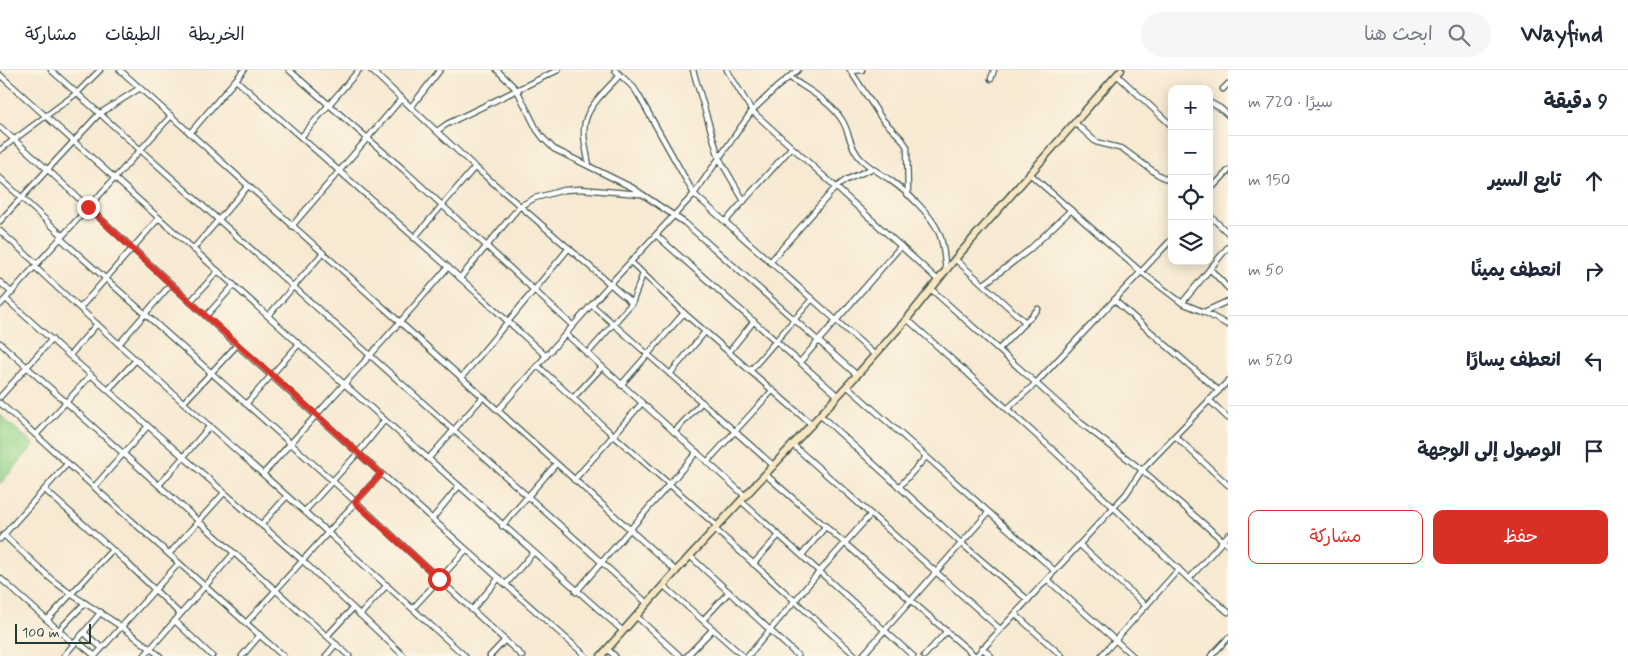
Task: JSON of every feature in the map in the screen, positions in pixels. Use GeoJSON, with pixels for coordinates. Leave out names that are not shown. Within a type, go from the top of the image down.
{"type":"FeatureCollection","features":[{"type":"Feature","properties":{"kind":"street"},"geometry":{"type":"LineString","coordinates":[[51,70],[647,603]]}},
{"type":"Feature","properties":{"kind":"street"},"geometry":{"type":"LineString","coordinates":[[0,150],[77,93],[100,70]]}},
{"type":"Feature","properties":{"kind":"street"},"geometry":{"type":"LineString","coordinates":[[120,70],[676,571]]}},
{"type":"Feature","properties":{"kind":"street"},"geometry":{"type":"LineString","coordinates":[[190,133],[244,70]]}},
{"type":"Feature","properties":{"kind":"street"},"geometry":{"type":"LineString","coordinates":[[290,70],[573,326]]}},
{"type":"Feature","properties":{"kind":"street"},"geometry":{"type":"LineString","coordinates":[[300,137],[359,70]]}},
{"type":"Feature","properties":{"kind":"street"},"geometry":{"type":"LineString","coordinates":[[371,70],[475,167],[632,304]]}},
{"type":"Feature","properties":{"kind":"street"},"geometry":{"type":"LineString","coordinates":[[411,107],[439,70]]}},
{"type":"Feature","properties":{"kind":"street"},"geometry":{"type":"LineString","coordinates":[[497,70],[517,90],[537,130],[554,149],[642,194],[685,223],[857,375]]}},
{"type":"Feature","properties":{"kind":"street"},"geometry":{"type":"LineString","coordinates":[[437,131],[447,124],[558,70]]}},
{"type":"Feature","properties":{"kind":"street"},"geometry":{"type":"LineString","coordinates":[[615,70],[640,96],[694,194],[875,355]]}},
{"type":"Feature","properties":{"kind":"street"},"geometry":{"type":"LineString","coordinates":[[693,70],[719,158],[744,201]]}},
{"type":"Feature","properties":{"kind":"street"},"geometry":{"type":"LineString","coordinates":[[727,70],[752,112],[938,280]]}},
{"type":"Feature","properties":{"kind":"street"},"geometry":{"type":"LineString","coordinates":[[498,410],[610,284],[694,194],[752,112],[789,76],[798,70]]}},
{"type":"Feature","properties":{"kind":"street"},"geometry":{"type":"LineString","coordinates":[[862,70],[851,71],[877,113],[907,147],[908,195]]}},
{"type":"Feature","properties":{"kind":"street"},"geometry":{"type":"LineString","coordinates":[[991,79],[994,70]]}},
{"type":"Feature","properties":{"kind":"street"},"geometry":{"type":"LineString","coordinates":[[601,656],[663,585],[821,416],[907,319],[955,258],[1119,72],[1168,122]]}},
{"type":"Feature","properties":{"kind":"street"},"geometry":{"type":"LineString","coordinates":[[0,75],[384,421],[576,592],[623,631]]}},
{"type":"Feature","properties":{"kind":"street"},"geometry":{"type":"LineString","coordinates":[[589,166],[584,130],[586,119],[594,106],[620,75]]}},
{"type":"Feature","properties":{"kind":"street"},"geometry":{"type":"LineString","coordinates":[[789,76],[821,98],[835,111],[846,128],[854,151],[871,169],[891,180],[908,195],[932,220],[940,233],[946,270]]}},
{"type":"Feature","properties":{"kind":"street"},"geometry":{"type":"LineString","coordinates":[[236,80],[546,356]]}},
{"type":"Feature","properties":{"kind":"street"},"geometry":{"type":"LineString","coordinates":[[1224,89],[1228,84]]}},
{"type":"Feature","properties":{"kind":"street"},"geometry":{"type":"LineString","coordinates":[[0,221],[99,114],[140,88]]}},
{"type":"Feature","properties":{"kind":"street"},"geometry":{"type":"LineString","coordinates":[[292,226],[402,98]]}},
{"type":"Feature","properties":{"kind":"street"},"geometry":{"type":"LineString","coordinates":[[1213,104],[1228,115]]}},
{"type":"Feature","properties":{"kind":"street"},"geometry":{"type":"LineString","coordinates":[[0,306],[171,116]]}},
{"type":"Feature","properties":{"kind":"street"},"geometry":{"type":"LineString","coordinates":[[1075,122],[1096,142],[1123,148],[1157,174],[1168,180]]}},
{"type":"Feature","properties":{"kind":"street"},"geometry":{"type":"LineString","coordinates":[[0,127],[237,345],[586,656]]}},
{"type":"Feature","properties":{"kind":"street"},"geometry":{"type":"LineString","coordinates":[[725,222],[791,148]]}},
{"type":"Feature","properties":{"kind":"street"},"geometry":{"type":"LineString","coordinates":[[414,238],[475,167]]}},
{"type":"Feature","properties":{"kind":"street"},"geometry":{"type":"LineString","coordinates":[[770,262],[835,188],[846,180],[871,169]]}},
{"type":"Feature","properties":{"kind":"street"},"geometry":{"type":"LineString","coordinates":[[1213,187],[1228,171]]}},
{"type":"Feature","properties":{"kind":"street"},"geometry":{"type":"LineString","coordinates":[[1030,174],[1140,272],[1182,303],[1228,325]]}},
{"type":"Feature","properties":{"kind":"street"},"geometry":{"type":"LineString","coordinates":[[0,178],[145,314],[332,481],[522,656]]}},
{"type":"Feature","properties":{"kind":"street"},"geometry":{"type":"LineString","coordinates":[[193,249],[248,186]]}},
{"type":"Feature","properties":{"kind":"street"},"geometry":{"type":"LineString","coordinates":[[460,278],[520,206],[535,198],[564,190],[580,189],[642,194]]}},
{"type":"Feature","properties":{"kind":"street"},"geometry":{"type":"LineString","coordinates":[[984,284],[1029,250],[1071,210]]}},
{"type":"Feature","properties":{"kind":"street"},"geometry":{"type":"LineString","coordinates":[[80,308],[159,218]]}},
{"type":"Feature","properties":{"kind":"street"},"geometry":{"type":"LineString","coordinates":[[1213,219],[1228,233]]}},
{"type":"Feature","properties":{"kind":"street"},"geometry":{"type":"LineString","coordinates":[[0,231],[136,360],[413,608],[462,655]]}},
{"type":"Feature","properties":{"kind":"street"},"geometry":{"type":"LineString","coordinates":[[656,235],[838,396]]}},
{"type":"Feature","properties":{"kind":"street"},"geometry":{"type":"LineString","coordinates":[[1008,410],[1168,243]]}},
{"type":"Feature","properties":{"kind":"street"},"geometry":{"type":"LineString","coordinates":[[800,362],[901,246]]}},
{"type":"Feature","properties":{"kind":"street"},"geometry":{"type":"LineString","coordinates":[[1182,303],[1228,247]]}},
{"type":"Feature","properties":{"kind":"street"},"geometry":{"type":"LineString","coordinates":[[461,378],[568,248]]}},
{"type":"Feature","properties":{"kind":"street"},"geometry":{"type":"LineString","coordinates":[[268,316],[322,254]]}},
{"type":"Feature","properties":{"kind":"street"},"geometry":{"type":"LineString","coordinates":[[955,258],[1025,322]]}},
{"type":"Feature","properties":{"kind":"street"},"geometry":{"type":"LineString","coordinates":[[631,262],[705,332],[812,425]]}},
{"type":"Feature","properties":{"kind":"street"},"geometry":{"type":"LineString","coordinates":[[263,474],[343,383],[400,323],[448,267]]}},
{"type":"Feature","properties":{"kind":"street"},"geometry":{"type":"LineString","coordinates":[[1210,269],[1228,288]]}},
{"type":"Feature","properties":{"kind":"street"},"geometry":{"type":"LineString","coordinates":[[190,302],[218,271]]}},
{"type":"Feature","properties":{"kind":"street"},"geometry":{"type":"LineString","coordinates":[[587,354],[632,304],[643,274]]}},
{"type":"Feature","properties":{"kind":"street"},"geometry":{"type":"LineString","coordinates":[[0,282],[12,293]]}},
{"type":"Feature","properties":{"kind":"street"},"geometry":{"type":"LineString","coordinates":[[119,344],[171,284]]}},
{"type":"Feature","properties":{"kind":"street"},"geometry":{"type":"LineString","coordinates":[[206,316],[234,285]]}},
{"type":"Feature","properties":{"kind":"street"},"geometry":{"type":"LineString","coordinates":[[931,290],[1035,384],[1087,428],[1142,470],[1228,545]]}},
{"type":"Feature","properties":{"kind":"street"},"geometry":{"type":"LineString","coordinates":[[6,299],[303,561],[404,656]]}},
{"type":"Feature","properties":{"kind":"street"},"geometry":{"type":"LineString","coordinates":[[750,371],[812,299]]}},
{"type":"Feature","properties":{"kind":"street"},"geometry":{"type":"LineString","coordinates":[[1114,300],[1219,392]]}},
{"type":"Feature","properties":{"kind":"street"},"geometry":{"type":"LineString","coordinates":[[1204,312],[1228,301]]}},
{"type":"Feature","properties":{"kind":"street"},"geometry":{"type":"LineString","coordinates":[[592,305],[774,466]]}},
{"type":"Feature","properties":{"kind":"street"},"geometry":{"type":"LineString","coordinates":[[998,349],[1038,309]]}},
{"type":"Feature","properties":{"kind":"street"},"geometry":{"type":"LineString","coordinates":[[621,385],[684,313]]}},
{"type":"Feature","properties":{"kind":"street"},"geometry":{"type":"LineString","coordinates":[[907,319],[1114,507],[1189,579],[1228,612]]}},
{"type":"Feature","properties":{"kind":"street"},"geometry":{"type":"LineString","coordinates":[[729,352],[754,321]]}},
{"type":"Feature","properties":{"kind":"street"},"geometry":{"type":"LineString","coordinates":[[70,355],[97,324]]}},
{"type":"Feature","properties":{"kind":"street"},"geometry":{"type":"LineString","coordinates":[[670,374],[705,332]]}},
{"type":"Feature","properties":{"kind":"street"},"geometry":{"type":"LineString","coordinates":[[566,334],[697,452],[779,535],[913,656]]}},
{"type":"Feature","properties":{"kind":"street"},"geometry":{"type":"LineString","coordinates":[[0,397],[52,339]]}},
{"type":"Feature","properties":{"kind":"street"},"geometry":{"type":"LineString","coordinates":[[0,343],[349,656]]}},
{"type":"Feature","properties":{"kind":"street"},"geometry":{"type":"LineString","coordinates":[[246,404],[299,344]]}},
{"type":"Feature","properties":{"kind":"street"},"geometry":{"type":"LineString","coordinates":[[184,402],[237,345]]}},
{"type":"Feature","properties":{"kind":"street"},"geometry":{"type":"LineString","coordinates":[[108,390],[136,360]]}},
{"type":"Feature","properties":{"kind":"street"},"geometry":{"type":"LineString","coordinates":[[538,366],[670,485],[794,602],[856,656]]}},
{"type":"Feature","properties":{"kind":"street"},"geometry":{"type":"LineString","coordinates":[[573,398],[602,367]]}},
{"type":"Feature","properties":{"kind":"street"},"geometry":{"type":"LineString","coordinates":[[36,435],[91,374]]}},
{"type":"Feature","properties":{"kind":"street"},"geometry":{"type":"LineString","coordinates":[[766,474],[976,656],[1126,494],[1142,470],[1228,381]]}},
{"type":"Feature","properties":{"kind":"street"},"geometry":{"type":"LineString","coordinates":[[847,386],[1055,571]]}},
{"type":"Feature","properties":{"kind":"street"},"geometry":{"type":"LineString","coordinates":[[707,462],[772,391]]}},
{"type":"Feature","properties":{"kind":"street"},"geometry":{"type":"LineString","coordinates":[[428,459],[483,397]]}},
{"type":"Feature","properties":{"kind":"street"},"geometry":{"type":"LineString","coordinates":[[1209,400],[1228,418]]}},
{"type":"Feature","properties":{"kind":"street"},"geometry":{"type":"LineString","coordinates":[[674,432],[702,402]]}},
{"type":"Feature","properties":{"kind":"street"},"geometry":{"type":"LineString","coordinates":[[0,403],[283,656]]}},
{"type":"Feature","properties":{"kind":"street"},"geometry":{"type":"LineString","coordinates":[[574,480],[642,403]]}},
{"type":"Feature","properties":{"kind":"street"},"geometry":{"type":"LineString","coordinates":[[821,416],[961,543],[1028,600]]}},
{"type":"Feature","properties":{"kind":"street"},"geometry":{"type":"LineString","coordinates":[[305,511],[358,453],[384,421]]}},
{"type":"Feature","properties":{"kind":"street"},"geometry":{"type":"LineString","coordinates":[[94,487],[148,426]]}},
{"type":"Feature","properties":{"kind":"street"},"geometry":{"type":"LineString","coordinates":[[159,485],[210,426]]}},
{"type":"Feature","properties":{"kind":"street"},"geometry":{"type":"LineString","coordinates":[[1175,436],[1228,485]]}},
{"type":"Feature","properties":{"kind":"street"},"geometry":{"type":"LineString","coordinates":[[793,445],[1000,629]]}},
{"type":"Feature","properties":{"kind":"street"},"geometry":{"type":"LineString","coordinates":[[576,592],[697,452]]}},
{"type":"Feature","properties":{"kind":"street"},"geometry":{"type":"LineString","coordinates":[[899,487],[926,456]]}},
{"type":"Feature","properties":{"kind":"street"},"geometry":{"type":"LineString","coordinates":[[0,540],[68,463]]}},
{"type":"Feature","properties":{"kind":"street"},"geometry":{"type":"LineString","coordinates":[[502,526],[556,464]]}},
{"type":"Feature","properties":{"kind":"street"},"geometry":{"type":"LineString","coordinates":[[246,623],[381,474]]}},
{"type":"Feature","properties":{"kind":"street"},"geometry":{"type":"LineString","coordinates":[[432,519],[459,486]]}},
{"type":"Feature","properties":{"kind":"street"},"geometry":{"type":"LineString","coordinates":[[45,490],[180,614]]}},
{"type":"Feature","properties":{"kind":"street"},"geometry":{"type":"LineString","coordinates":[[169,554],[224,493]]}},
{"type":"Feature","properties":{"kind":"street"},"geometry":{"type":"LineString","coordinates":[[261,525],[287,496]]}},
{"type":"Feature","properties":{"kind":"street"},"geometry":{"type":"LineString","coordinates":[[862,656],[988,513]]}},
{"type":"Feature","properties":{"kind":"street"},"geometry":{"type":"LineString","coordinates":[[748,656],[871,514]]}},
{"type":"Feature","properties":{"kind":"street"},"geometry":{"type":"LineString","coordinates":[[802,555],[826,526]]}},
{"type":"Feature","properties":{"kind":"street"},"geometry":{"type":"LineString","coordinates":[[4,535],[51,579],[101,612],[160,656]]}},
{"type":"Feature","properties":{"kind":"street"},"geometry":{"type":"LineString","coordinates":[[753,564],[779,535]]}},
{"type":"Feature","properties":{"kind":"street"},"geometry":{"type":"LineString","coordinates":[[1189,579],[1228,535]]}},
{"type":"Feature","properties":{"kind":"street"},"geometry":{"type":"LineString","coordinates":[[1080,545],[1146,606]]}},
{"type":"Feature","properties":{"kind":"street"},"geometry":{"type":"LineString","coordinates":[[48,620],[112,550]]}},
{"type":"Feature","properties":{"kind":"street"},"geometry":{"type":"LineString","coordinates":[[413,608],[466,550]]}},
{"type":"Feature","properties":{"kind":"street"},"geometry":{"type":"LineString","coordinates":[[144,656],[234,553]]}},
{"type":"Feature","properties":{"kind":"street"},"geometry":{"type":"LineString","coordinates":[[506,584],[532,553]]}},
{"type":"Feature","properties":{"kind":"street"},"geometry":{"type":"LineString","coordinates":[[690,556],[798,656]]}},
{"type":"Feature","properties":{"kind":"street"},"geometry":{"type":"LineString","coordinates":[[0,578],[59,630],[95,656],[179,563]]}},
{"type":"Feature","properties":{"kind":"street"},"geometry":{"type":"LineString","coordinates":[[1101,656],[1179,569]]}},
{"type":"Feature","properties":{"kind":"street"},"geometry":{"type":"LineString","coordinates":[[472,610],[499,578]]}},
{"type":"Feature","properties":{"kind":"street"},"geometry":{"type":"LineString","coordinates":[[1048,580],[1133,656]]}},
{"type":"Feature","properties":{"kind":"street"},"geometry":{"type":"LineString","coordinates":[[360,615],[387,585]]}},
{"type":"Feature","properties":{"kind":"street"},"geometry":{"type":"LineString","coordinates":[[663,585],[743,656]]}},
{"type":"Feature","properties":{"kind":"street"},"geometry":{"type":"LineString","coordinates":[[703,620],[728,592]]}},
{"type":"Feature","properties":{"kind":"street"},"geometry":{"type":"LineString","coordinates":[[59,630],[85,603]]}},
{"type":"Feature","properties":{"kind":"street"},"geometry":{"type":"LineString","coordinates":[[327,636],[352,608]]}},
{"type":"Feature","properties":{"kind":"street"},"geometry":{"type":"LineString","coordinates":[[64,656],[101,612]]}},
{"type":"Feature","properties":{"kind":"street"},"geometry":{"type":"LineString","coordinates":[[1015,614],[1062,656]]}},
{"type":"Feature","properties":{"kind":"street"},"geometry":{"type":"LineString","coordinates":[[636,616],[680,656]]}},
{"type":"Feature","properties":{"kind":"street"},"geometry":{"type":"LineString","coordinates":[[175,621],[212,656]]}},
{"type":"Feature","properties":{"kind":"street"},"geometry":{"type":"LineString","coordinates":[[687,656],[713,629]]}},
{"type":"Feature","properties":{"kind":"street"},"geometry":{"type":"LineString","coordinates":[[924,656],[947,631]]}},
{"type":"Feature","properties":{"kind":"street"},"geometry":{"type":"LineString","coordinates":[[84,633],[102,648]]}},
{"type":"Feature","properties":{"kind":"street"},"geometry":{"type":"LineString","coordinates":[[242,656],[260,635]]}},
{"type":"Feature","properties":{"kind":"street"},"geometry":{"type":"LineString","coordinates":[[1211,656],[1228,638]]}},
{"type":"Feature","properties":{"kind":"street"},"geometry":{"type":"LineString","coordinates":[[490,656],[504,640]]}},
{"type":"Feature","properties":{"kind":"street"},"geometry":{"type":"LineString","coordinates":[[326,656],[336,644]]}},
{"type":"Feature","properties":{"kind":"street"},"geometry":{"type":"LineString","coordinates":[[982,648],[990,656]]}},
{"type":"Feature","properties":{"kind":"street"},"geometry":{"type":"LineString","coordinates":[[607,649],[615,656]]}},
{"type":"Feature","properties":{"kind":"green space"},"geometry":{"type":"Polygon","coordinates":[[[0,415],[34,445],[0,484],[0,415]]]}},
{"type":"Feature","properties":{"kind":"route"},"geometry":{"type":"LineString","coordinates":[[88,207],[237,345],[381,474],[355,502],[439,579]]}}]}
